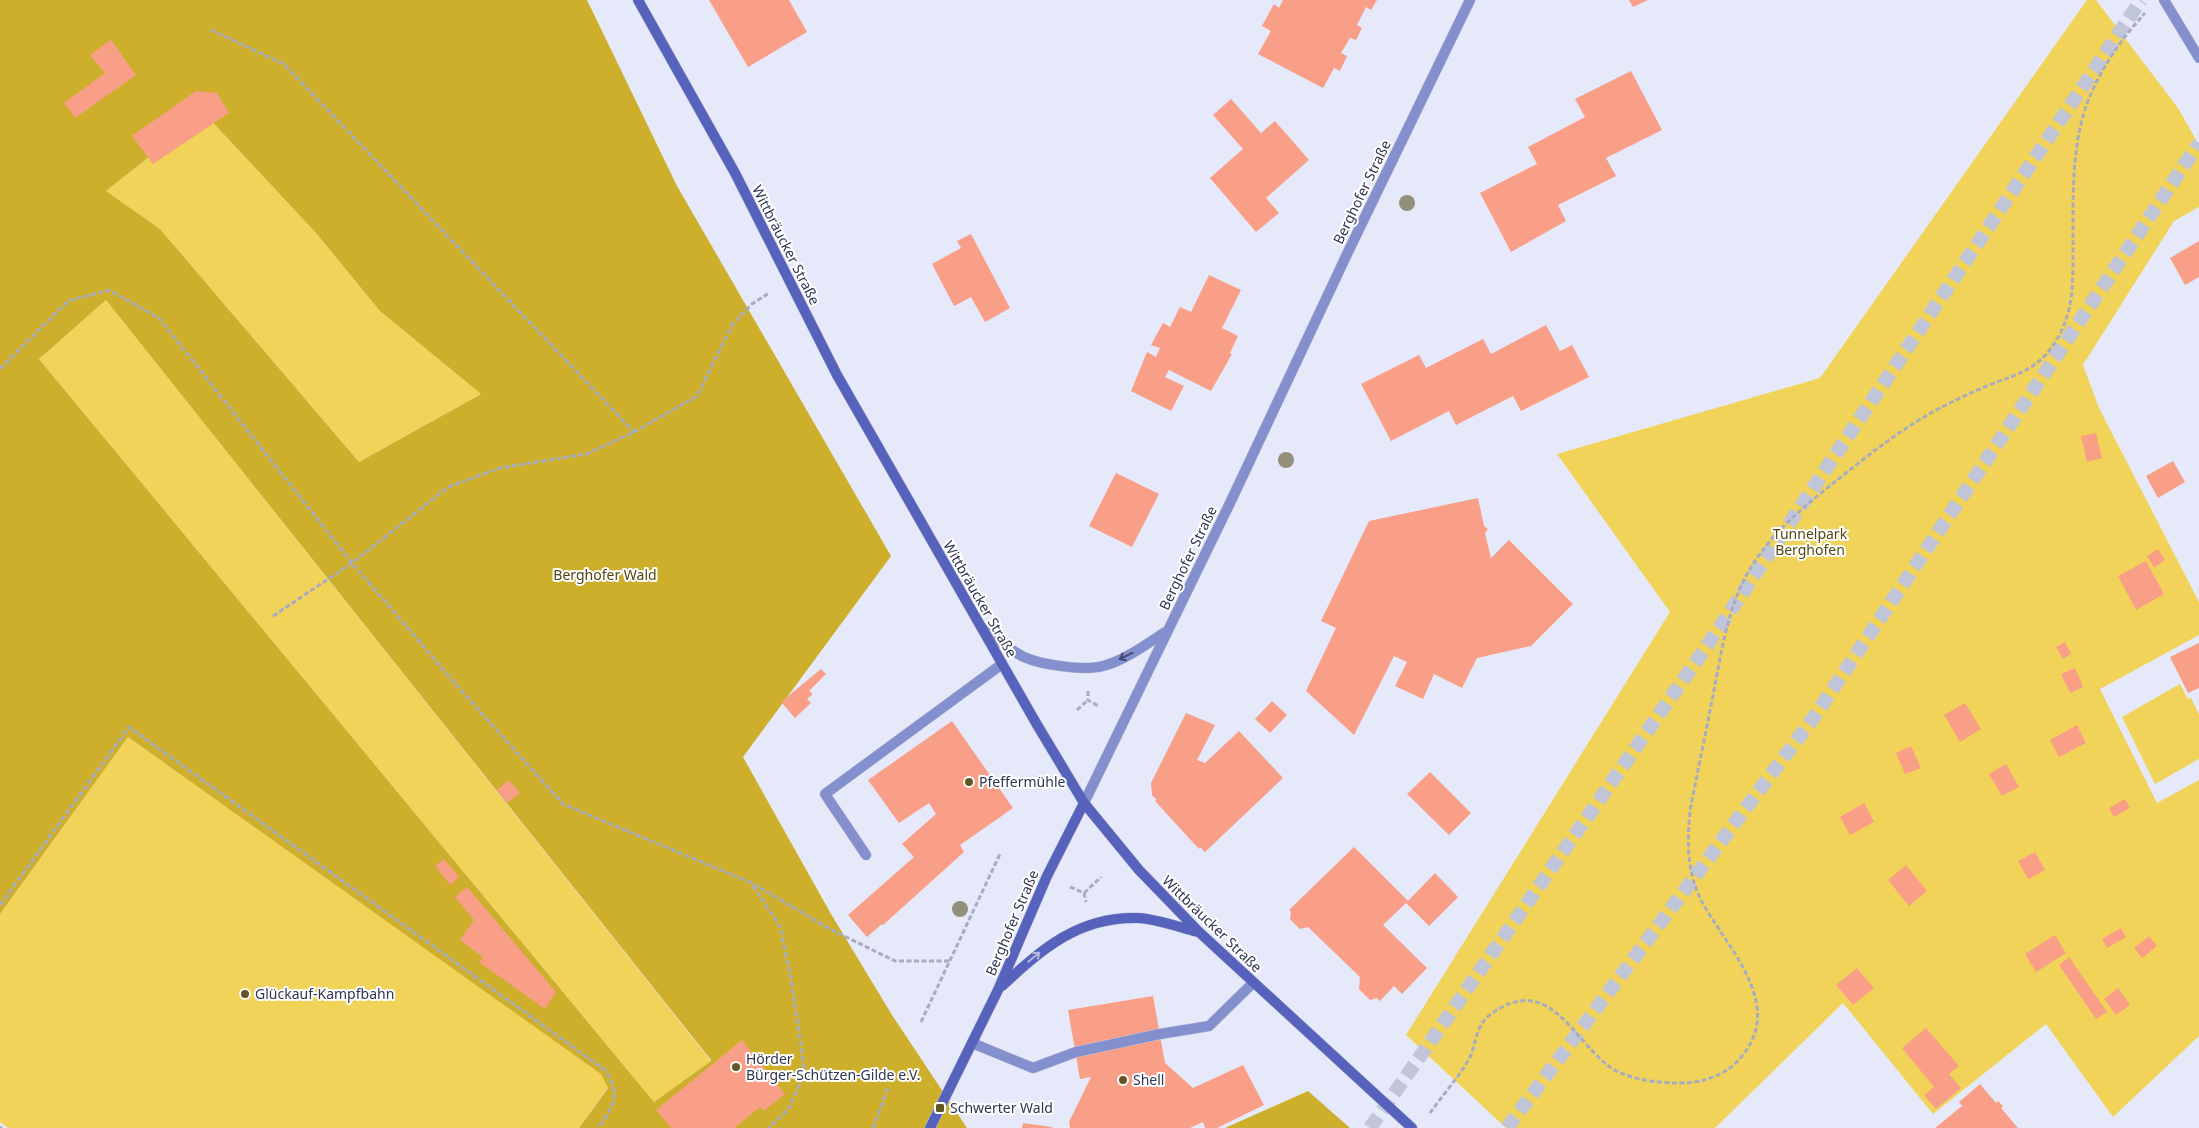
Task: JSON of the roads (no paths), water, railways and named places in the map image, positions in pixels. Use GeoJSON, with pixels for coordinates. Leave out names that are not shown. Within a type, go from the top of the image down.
{"type":"FeatureCollection","features":[{"type":"Feature","properties":{"kind":"main road","name":"Wittbräucker Straße"},"geometry":{"type":"LineString","coordinates":[[638,0],[735,173],[842,383],[1002,664],[1084,803],[1138,870],[1198,932],[1412,1128]]}},
{"type":"Feature","properties":{"kind":"main road","name":"Berghofer Straße"},"geometry":{"type":"LineString","coordinates":[[930,1128],[998,990],[1047,876],[1084,803]]}},
{"type":"Feature","properties":{"kind":"main road"},"geometry":{"type":"LineString","coordinates":[[998,990],[1033,958],[1065,935],[1113,919],[1139,918],[1198,932]]}},
{"type":"Feature","properties":{"kind":"street","name":"Berghofer Straße"},"geometry":{"type":"LineString","coordinates":[[1084,803],[1470,0]]}},
{"type":"Feature","properties":{"kind":"street"},"geometry":{"type":"LineString","coordinates":[[2164,0],[2199,58]]}},
{"type":"Feature","properties":{"kind":"street"},"geometry":{"type":"LineString","coordinates":[[982,628],[1024,657],[1054,664],[1086,668],[1103,666],[1140,649],[1168,631]]}},
{"type":"Feature","properties":{"kind":"street"},"geometry":{"type":"LineString","coordinates":[[866,855],[825,794],[1002,664]]}},
{"type":"Feature","properties":{"kind":"street"},"geometry":{"type":"LineString","coordinates":[[972,1043],[1033,1068],[1076,1052],[1160,1034],[1209,1026],[1253,983]]}},
{"type":"Feature","properties":{"kind":"tunnel"},"geometry":{"type":"LineString","coordinates":[[1370,1128],[1713,637],[2141,0]]}},
{"type":"Feature","properties":{"kind":"tunnel"},"geometry":{"type":"LineString","coordinates":[[1507,1128],[1814,717],[2199,143]]}},
{"type":"Feature","properties":{"kind":"place","name":"Pfeffermühle"},"geometry":{"type":"Point","coordinates":[969,782]}},
{"type":"Feature","properties":{"kind":"place","name":"Glückauf-Kampfbahn"},"geometry":{"type":"Point","coordinates":[245,994]}},
{"type":"Feature","properties":{"kind":"place","name":"Hörder Bürger-Schützen-Gilde e.V."},"geometry":{"type":"Point","coordinates":[736,1067]}},
{"type":"Feature","properties":{"kind":"place","name":"Shell"},"geometry":{"type":"Point","coordinates":[1123,1080]}},
{"type":"Feature","properties":{"kind":"place","name":"Schwerter Wald"},"geometry":{"type":"Point","coordinates":[940,1108]}},
{"type":"Feature","properties":{"kind":"park label","name":"Tunnelpark Berghofen"},"geometry":{"type":"Point","coordinates":[1810,542]}},
{"type":"Feature","properties":{"kind":"park label","name":"Berghofer Wald"},"geometry":{"type":"Point","coordinates":[605,575]}}]}
